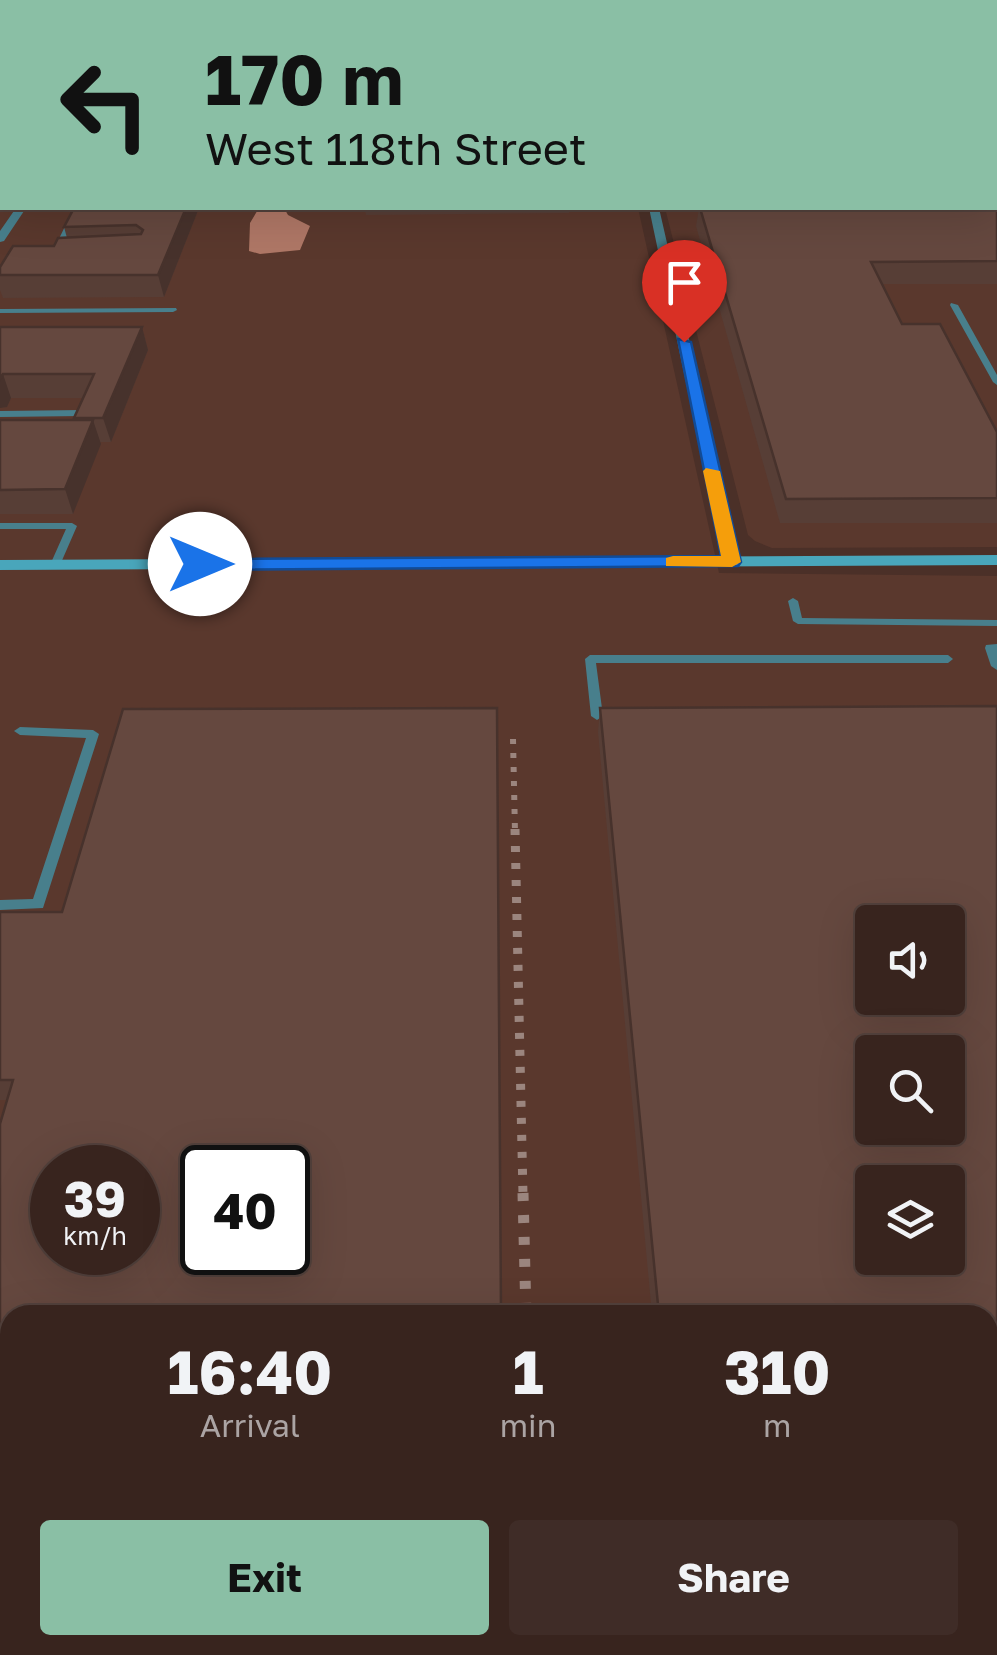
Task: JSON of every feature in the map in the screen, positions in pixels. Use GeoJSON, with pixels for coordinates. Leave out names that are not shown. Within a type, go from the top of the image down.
{"type":"FeatureCollection","features":[{"type":"Feature","properties":{"kind":"street"},"geometry":{"type":"LineString","coordinates":[[2,235],[20,210]]}},
{"type":"Feature","properties":{"kind":"street"},"geometry":{"type":"LineString","coordinates":[[654,210],[732,562]]}},
{"type":"Feature","properties":{"kind":"street"},"geometry":{"type":"LineString","coordinates":[[0,565],[997,560]]}},
{"type":"Feature","properties":{"kind":"lane"},"geometry":{"type":"LineString","coordinates":[[55,255],[75,210]]}},
{"type":"Feature","properties":{"kind":"lane"},"geometry":{"type":"LineString","coordinates":[[36,255],[72,254]]}},
{"type":"Feature","properties":{"kind":"lane"},"geometry":{"type":"LineString","coordinates":[[954,306],[997,382]]}},
{"type":"Feature","properties":{"kind":"lane"},"geometry":{"type":"LineString","coordinates":[[0,311],[173,310]]}},
{"type":"Feature","properties":{"kind":"lane"},"geometry":{"type":"LineString","coordinates":[[0,414],[83,413]]}},
{"type":"Feature","properties":{"kind":"lane"},"geometry":{"type":"LineString","coordinates":[[0,526],[72,526],[55,565]]}},
{"type":"Feature","properties":{"kind":"lane"},"geometry":{"type":"LineString","coordinates":[[792,601],[798,621],[997,623]]}},
{"type":"Feature","properties":{"kind":"lane"},"geometry":{"type":"LineString","coordinates":[[997,648],[990,648],[997,666]]}},
{"type":"Feature","properties":{"kind":"lane"},"geometry":{"type":"LineString","coordinates":[[597,716],[590,659],[948,660]]}},
{"type":"Feature","properties":{"kind":"lane"},"geometry":{"type":"LineString","coordinates":[[0,905],[38,904],[93,734],[20,730]]}},
{"type":"Feature","properties":{"kind":"shaded area"},"geometry":{"type":"Polygon","coordinates":[[[0,210],[638,210],[719,573],[997,576],[997,1305],[0,1305],[0,210]]]}},
{"type":"Feature","properties":{"kind":"shaded area"},"geometry":{"type":"Polygon","coordinates":[[[258,210],[285,210],[310,226],[300,250],[260,254],[249,251],[250,223],[258,210]]]}},
{"type":"Feature","properties":{"kind":"shaded area"},"geometry":{"type":"Polygon","coordinates":[[[666,210],[997,210],[997,547],[772,548],[748,535],[666,210]]]}},
{"type":"Feature","properties":{"kind":"building"},"geometry":{"type":"Polygon","coordinates":[[[73,210],[185,210],[158,275],[0,275],[0,267],[13,246],[54,246],[58,238],[141,234],[143,230],[136,225],[64,227],[73,210]]]}},
{"type":"Feature","properties":{"kind":"building"},"geometry":{"type":"Polygon","coordinates":[[[701,210],[997,210],[997,261],[871,262],[902,324],[940,324],[997,432],[997,498],[786,499],[701,210]]]}},
{"type":"Feature","properties":{"kind":"building"},"geometry":{"type":"Polygon","coordinates":[[[0,327],[142,327],[103,418],[74,418],[94,374],[3,374],[0,379],[0,327]]]}},
{"type":"Feature","properties":{"kind":"building"},"geometry":{"type":"Polygon","coordinates":[[[0,420],[93,420],[65,489],[0,490],[0,420]]]}},
{"type":"Feature","properties":{"kind":"building"},"geometry":{"type":"Polygon","coordinates":[[[997,706],[997,1305],[658,1305],[600,708],[997,706]]]}},
{"type":"Feature","properties":{"kind":"building"},"geometry":{"type":"Polygon","coordinates":[[[497,708],[501,1305],[0,1305],[0,1124],[13,1080],[0,1080],[0,912],[62,912],[123,709],[497,708]]]}},
{"type":"Feature","properties":{"kind":"railway"},"geometry":{"type":"LineString","coordinates":[[513,739],[515,832]]}},
{"type":"Feature","properties":{"kind":"railway"},"geometry":{"type":"LineString","coordinates":[[515,829],[523,1195]]}},
{"type":"Feature","properties":{"kind":"railway"},"geometry":{"type":"LineString","coordinates":[[523,1193],[526,1305]]}},
{"type":"Feature","properties":{"kind":"slow traffic"},"geometry":{"type":"LineString","coordinates":[[673,562],[732,562],[712,471]]}},
{"type":"Feature","properties":{"kind":"route"},"geometry":{"type":"LineString","coordinates":[[200,564],[732,562],[684,342]]}}]}
